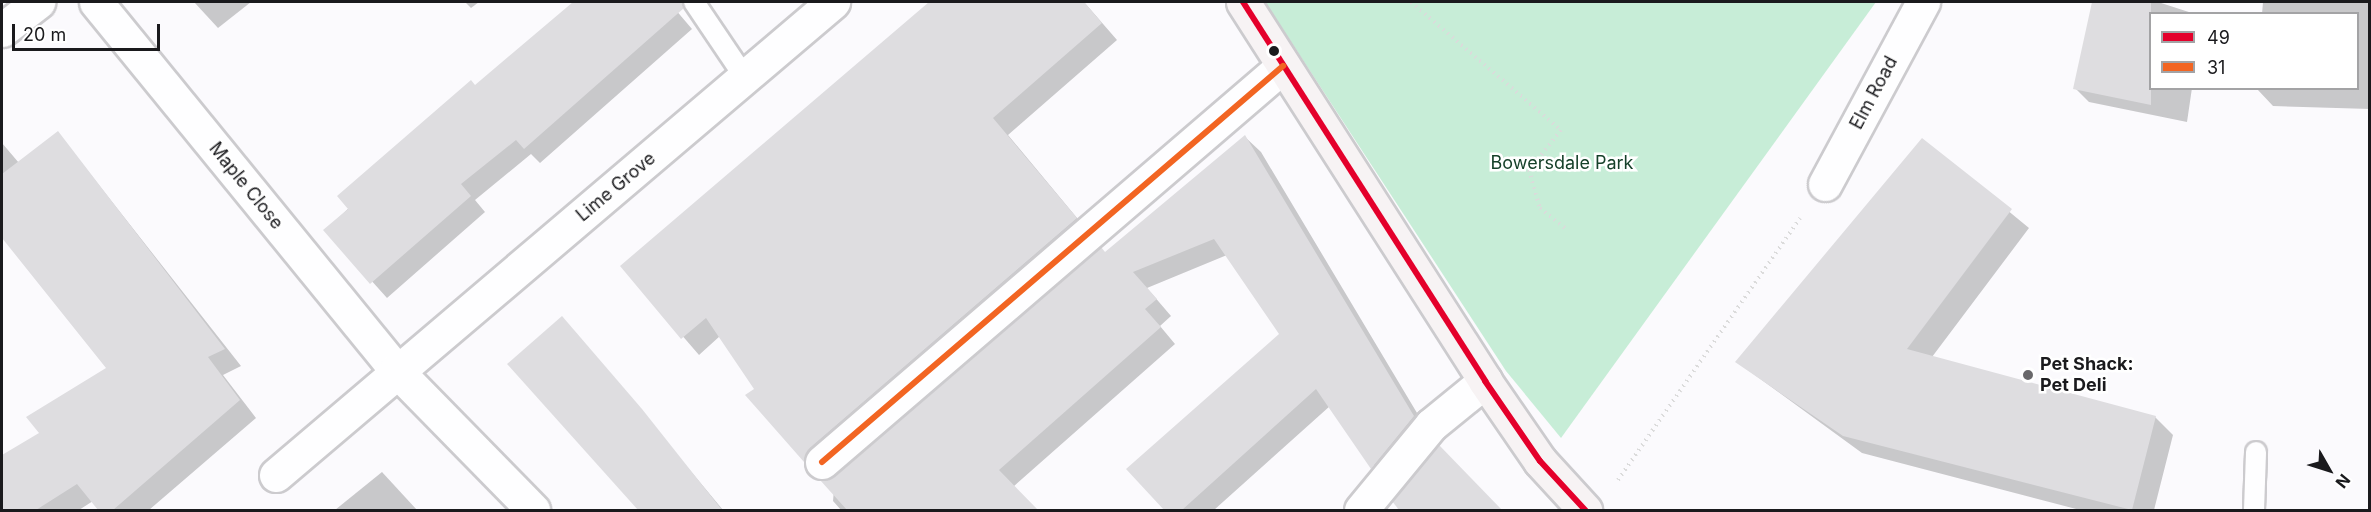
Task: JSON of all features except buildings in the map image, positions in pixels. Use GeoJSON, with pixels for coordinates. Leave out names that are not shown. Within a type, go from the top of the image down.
{"type":"FeatureCollection","features":[{"type":"Feature","properties":{"kind":"street"},"geometry":{"type":"LineString","coordinates":[[2,30],[38,2]]}},
{"type":"Feature","properties":{"kind":"street","name":"Maple Close"},"geometry":{"type":"LineString","coordinates":[[96,2],[396,370]]}},
{"type":"Feature","properties":{"kind":"street","name":"Lime Grove"},"geometry":{"type":"LineString","coordinates":[[276,475],[396,370],[746,79],[833,2]]}},
{"type":"Feature","properties":{"kind":"street"},"geometry":{"type":"LineString","coordinates":[[1243,2],[1485,381],[1540,460],[1597,501]]}},
{"type":"Feature","properties":{"kind":"street","name":"Elm Road"},"geometry":{"type":"LineString","coordinates":[[1825,184],[1923,2]]}},
{"type":"Feature","properties":{"kind":"street"},"geometry":{"type":"LineString","coordinates":[[822,462],[1283,66]]}},
{"type":"Feature","properties":{"kind":"street"},"geometry":{"type":"LineString","coordinates":[[396,370],[533,510]]}},
{"type":"Feature","properties":{"kind":"street"},"geometry":{"type":"LineString","coordinates":[[1360,510],[1431,425],[1485,381]]}},
{"type":"Feature","properties":{"kind":"lane"},"geometry":{"type":"LineString","coordinates":[[694,2],[746,79]]}},
{"type":"Feature","properties":{"kind":"lane"},"geometry":{"type":"LineString","coordinates":[[2254,510],[2256,452]]}},
{"type":"Feature","properties":{"kind":"path"},"geometry":{"type":"LineString","coordinates":[[1411,2],[1561,130],[1529,170],[1540,208],[1566,229]]}},
{"type":"Feature","properties":{"kind":"path"},"geometry":{"type":"LineString","coordinates":[[1597,501],[1825,184]]}},
{"type":"Feature","properties":{"kind":"green space","name":"Bowersdale Park"},"geometry":{"type":"Polygon","coordinates":[[[1265,2],[1876,2],[1561,438],[1506,371],[1265,2]]]}},
{"type":"Feature","properties":{"kind":"transit line","name":"49"},"geometry":{"type":"LineString","coordinates":[[1243,2],[1485,381],[1540,461],[1585,510]]}},
{"type":"Feature","properties":{"kind":"transit line","name":"31"},"geometry":{"type":"LineString","coordinates":[[822,462],[1283,66]]}},
{"type":"Feature","properties":{"kind":"place","name":"Pet Shack: Pet Deli"},"geometry":{"type":"Point","coordinates":[2028,375]}}]}
